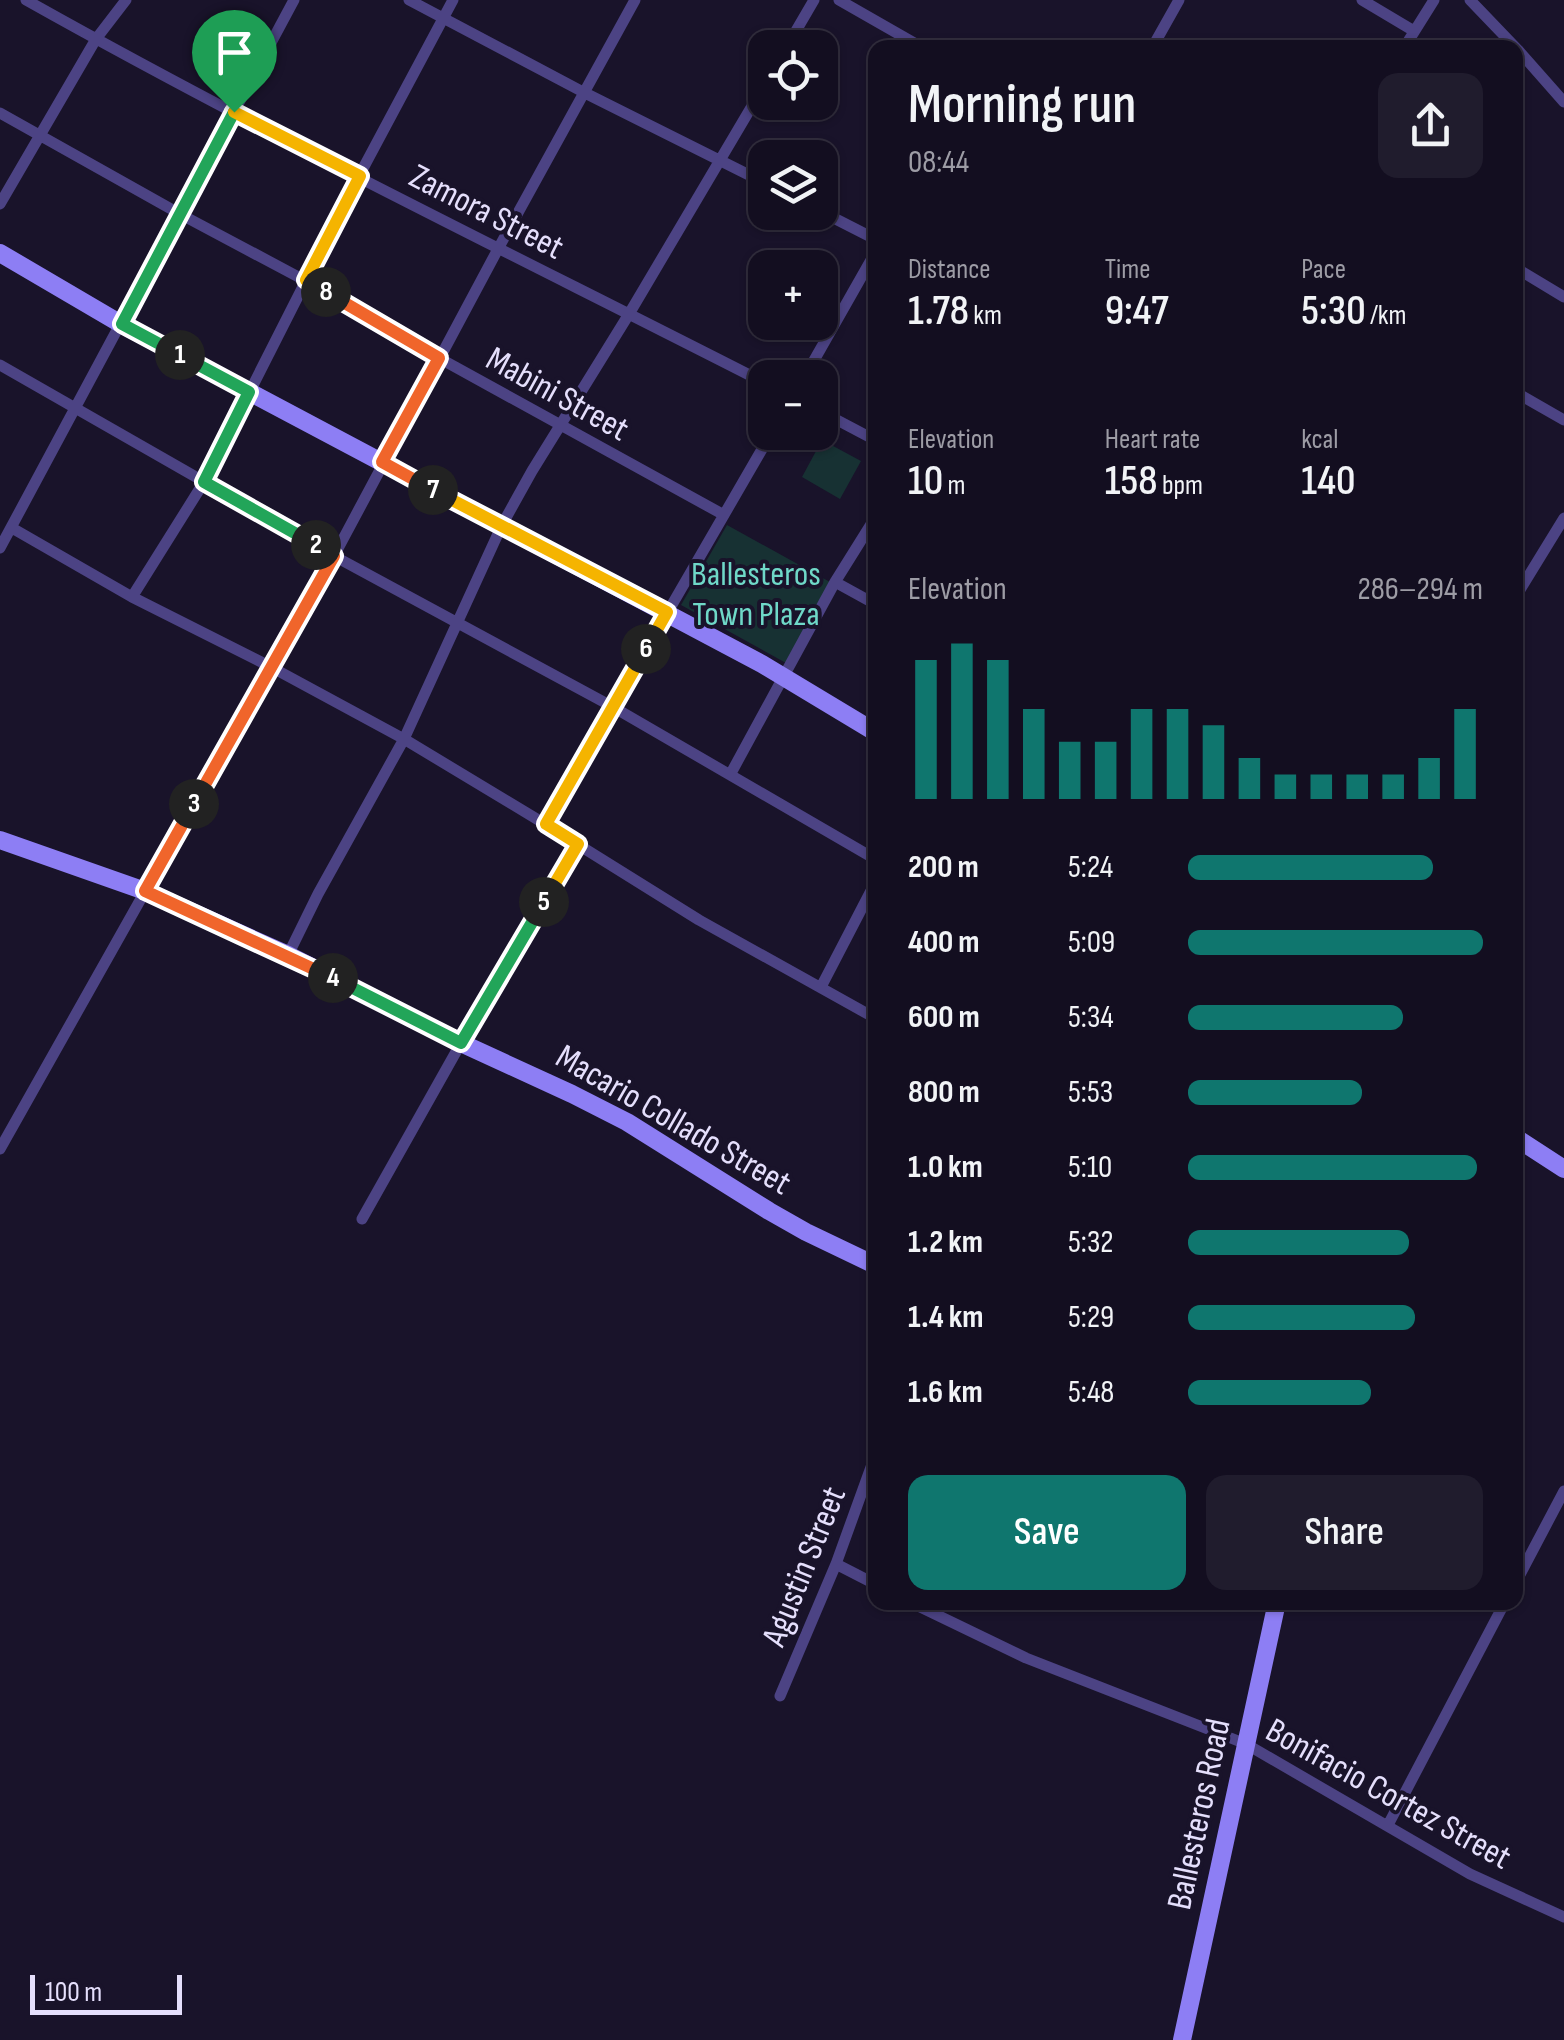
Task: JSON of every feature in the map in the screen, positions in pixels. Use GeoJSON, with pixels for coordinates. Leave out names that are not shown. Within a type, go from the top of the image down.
{"type":"FeatureCollection","features":[{"type":"Feature","properties":{"kind":"main road"},"geometry":{"type":"LineString","coordinates":[[0,252],[122,324],[667,612],[868,728]]}},
{"type":"Feature","properties":{"kind":"main road","name":"Macario Collado Street"},"geometry":{"type":"LineString","coordinates":[[0,840],[145,891],[288,955],[626,1122],[769,1211],[868,1262]]}},
{"type":"Feature","properties":{"kind":"main road"},"geometry":{"type":"LineString","coordinates":[[1523,1142],[1564,1169]]}},
{"type":"Feature","properties":{"kind":"main road","name":"Ballesteros Road"},"geometry":{"type":"LineString","coordinates":[[1182,2040],[1275,1610]]}},
{"type":"Feature","properties":{"kind":"street","name":"Zamora Street"},"geometry":{"type":"LineString","coordinates":[[26,0],[498,249],[748,374]]}},
{"type":"Feature","properties":{"kind":"street"},"geometry":{"type":"LineString","coordinates":[[0,204],[96,39],[126,0]]}},
{"type":"Feature","properties":{"kind":"street"},"geometry":{"type":"LineString","coordinates":[[0,548],[294,0]]}},
{"type":"Feature","properties":{"kind":"street"},"geometry":{"type":"LineString","coordinates":[[409,0],[748,174]]}},
{"type":"Feature","properties":{"kind":"street"},"geometry":{"type":"LineString","coordinates":[[132,597],[204,482],[453,0]]}},
{"type":"Feature","properties":{"kind":"street"},"geometry":{"type":"LineString","coordinates":[[0,1149],[334,556],[636,0]]}},
{"type":"Feature","properties":{"kind":"street"},"geometry":{"type":"LineString","coordinates":[[796,30],[814,0]]}},
{"type":"Feature","properties":{"kind":"street"},"geometry":{"type":"LineString","coordinates":[[839,0],[909,40]]}},
{"type":"Feature","properties":{"kind":"street"},"geometry":{"type":"LineString","coordinates":[[1156,40],[1179,0]]}},
{"type":"Feature","properties":{"kind":"street"},"geometry":{"type":"LineString","coordinates":[[1362,0],[1414,31]]}},
{"type":"Feature","properties":{"kind":"street"},"geometry":{"type":"LineString","coordinates":[[1409,40],[1434,0]]}},
{"type":"Feature","properties":{"kind":"street"},"geometry":{"type":"LineString","coordinates":[[1470,0],[1508,40]]}},
{"type":"Feature","properties":{"kind":"street"},"geometry":{"type":"LineString","coordinates":[[1523,56],[1564,102]]}},
{"type":"Feature","properties":{"kind":"street","name":"Mabini Street"},"geometry":{"type":"LineString","coordinates":[[0,113],[724,515]]}},
{"type":"Feature","properties":{"kind":"street"},"geometry":{"type":"LineString","coordinates":[[288,955],[327,876],[404,739],[502,525],[748,113]]}},
{"type":"Feature","properties":{"kind":"street"},"geometry":{"type":"LineString","coordinates":[[838,220],[868,236]]}},
{"type":"Feature","properties":{"kind":"street"},"geometry":{"type":"LineString","coordinates":[[814,360],[868,265]]}},
{"type":"Feature","properties":{"kind":"street"},"geometry":{"type":"LineString","coordinates":[[1523,272],[1564,296]]}},
{"type":"Feature","properties":{"kind":"street"},"geometry":{"type":"LineString","coordinates":[[0,365],[334,556],[613,707],[868,856]]}},
{"type":"Feature","properties":{"kind":"street"},"geometry":{"type":"LineString","coordinates":[[1523,397],[1564,420]]}},
{"type":"Feature","properties":{"kind":"street"},"geometry":{"type":"LineString","coordinates":[[838,420],[868,436]]}},
{"type":"Feature","properties":{"kind":"street"},"geometry":{"type":"LineString","coordinates":[[546,824],[762,450]]}},
{"type":"Feature","properties":{"kind":"street"},"geometry":{"type":"LineString","coordinates":[[1523,585],[1564,518]]}},
{"type":"Feature","properties":{"kind":"street"},"geometry":{"type":"LineString","coordinates":[[12,528],[132,597],[404,739],[699,920],[868,1014]]}},
{"type":"Feature","properties":{"kind":"street"},"geometry":{"type":"LineString","coordinates":[[730,776],[835,582],[868,529]]}},
{"type":"Feature","properties":{"kind":"street"},"geometry":{"type":"LineString","coordinates":[[835,582],[868,600]]}},
{"type":"Feature","properties":{"kind":"street"},"geometry":{"type":"LineString","coordinates":[[362,1219],[578,844]]}},
{"type":"Feature","properties":{"kind":"street"},"geometry":{"type":"LineString","coordinates":[[821,987],[868,897]]}},
{"type":"Feature","properties":{"kind":"street","name":"Agustin Street"},"geometry":{"type":"LineString","coordinates":[[780,1696],[836,1564],[868,1475]]}},
{"type":"Feature","properties":{"kind":"street"},"geometry":{"type":"LineString","coordinates":[[1523,1569],[1564,1491]]}},
{"type":"Feature","properties":{"kind":"street"},"geometry":{"type":"LineString","coordinates":[[836,1564],[868,1580]]}},
{"type":"Feature","properties":{"kind":"street","name":"Bonifacio Cortez Street"},"geometry":{"type":"LineString","coordinates":[[937,1610],[1026,1658],[1246,1744],[1470,1874],[1564,1916]]}},
{"type":"Feature","properties":{"kind":"street"},"geometry":{"type":"LineString","coordinates":[[1388,1825],[1501,1610]]}},
{"type":"Feature","properties":{"kind":"green space"},"geometry":{"type":"Polygon","coordinates":[[[838,449],[861,461],[840,499],[802,477],[817,450],[838,449]]]}},
{"type":"Feature","properties":{"kind":"green space","name":"Ballesteros Town Plaza"},"geometry":{"type":"Polygon","coordinates":[[[727,525],[830,582],[786,663],[681,605],[727,525]]]}},
{"type":"Feature","properties":{"kind":"route"},"geometry":{"type":"LineString","coordinates":[[234,112],[360,176],[306,280],[439,358],[382,462],[667,612],[546,824],[578,844],[461,1043],[288,955],[145,891],[334,556],[204,482],[249,392],[122,324],[234,112]]}}]}
